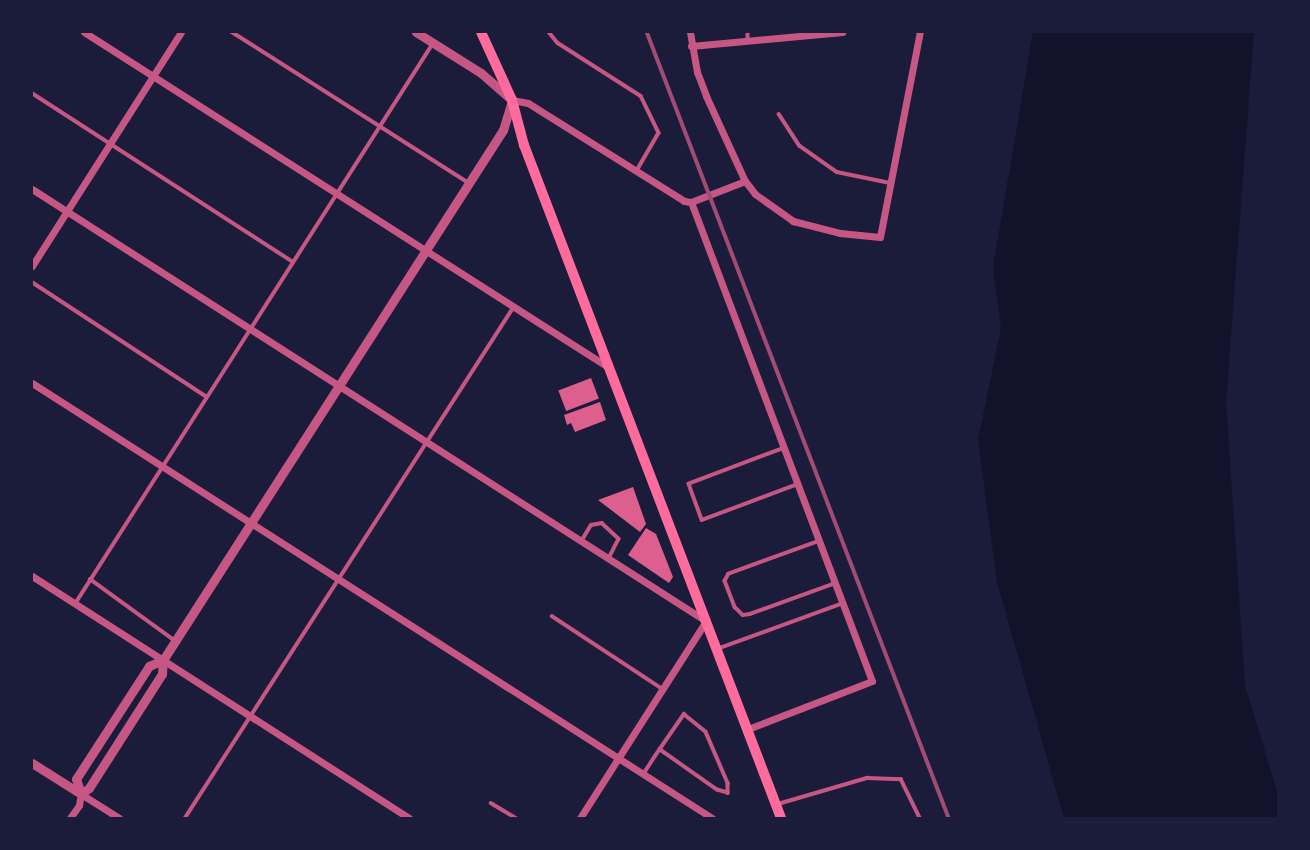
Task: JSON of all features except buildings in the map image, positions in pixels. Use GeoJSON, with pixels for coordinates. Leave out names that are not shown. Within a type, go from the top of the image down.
{"type":"FeatureCollection","features":[{"type":"Feature","properties":{"kind":"main road"},"geometry":{"type":"LineString","coordinates":[[481,32],[512,100],[524,145],[781,818]]}},
{"type":"Feature","properties":{"kind":"street"},"geometry":{"type":"LineString","coordinates":[[84,32],[610,368]]}},
{"type":"Feature","properties":{"kind":"street"},"geometry":{"type":"LineString","coordinates":[[32,266],[181,32]]}},
{"type":"Feature","properties":{"kind":"street"},"geometry":{"type":"LineString","coordinates":[[416,32],[481,73],[512,100],[528,103],[677,199],[691,202],[745,181]]}},
{"type":"Feature","properties":{"kind":"street"},"geometry":{"type":"LineString","coordinates":[[690,32],[691,46],[706,96],[745,181],[765,203],[793,221],[840,233],[880,237],[920,32]]}},
{"type":"Feature","properties":{"kind":"street"},"geometry":{"type":"LineString","coordinates":[[691,46],[801,33],[842,32]]}},
{"type":"Feature","properties":{"kind":"street"},"geometry":{"type":"LineString","coordinates":[[81,794],[89,788],[162,674],[163,660],[175,640],[503,130],[512,100]]}},
{"type":"Feature","properties":{"kind":"street"},"geometry":{"type":"LineString","coordinates":[[32,189],[706,621],[580,818]]}},
{"type":"Feature","properties":{"kind":"street"},"geometry":{"type":"LineString","coordinates":[[691,202],[872,681],[748,729]]}},
{"type":"Feature","properties":{"kind":"street"},"geometry":{"type":"LineString","coordinates":[[32,383],[712,818]]}},
{"type":"Feature","properties":{"kind":"street"},"geometry":{"type":"LineString","coordinates":[[32,576],[409,818]]}},
{"type":"Feature","properties":{"kind":"street"},"geometry":{"type":"LineString","coordinates":[[70,818],[79,805],[81,794],[76,779],[149,666],[163,660]]}},
{"type":"Feature","properties":{"kind":"street"},"geometry":{"type":"LineString","coordinates":[[32,763],[119,818]]}},
{"type":"Feature","properties":{"kind":"lane"},"geometry":{"type":"LineString","coordinates":[[232,32],[468,183]]}},
{"type":"Feature","properties":{"kind":"lane"},"geometry":{"type":"LineString","coordinates":[[549,32],[558,43],[641,96],[659,133],[636,173]]}},
{"type":"Feature","properties":{"kind":"lane"},"geometry":{"type":"LineString","coordinates":[[748,32],[748,40]]}},
{"type":"Feature","properties":{"kind":"lane"},"geometry":{"type":"LineString","coordinates":[[75,604],[433,43]]}},
{"type":"Feature","properties":{"kind":"lane"},"geometry":{"type":"LineString","coordinates":[[32,93],[293,262]]}},
{"type":"Feature","properties":{"kind":"lane"},"geometry":{"type":"LineString","coordinates":[[779,114],[800,146],[837,172],[891,183]]}},
{"type":"Feature","properties":{"kind":"lane"},"geometry":{"type":"LineString","coordinates":[[32,282],[207,397]]}},
{"type":"Feature","properties":{"kind":"lane"},"geometry":{"type":"LineString","coordinates":[[185,818],[514,307]]}},
{"type":"Feature","properties":{"kind":"lane"},"geometry":{"type":"LineString","coordinates":[[784,449],[689,484],[702,520],[798,484]]}},
{"type":"Feature","properties":{"kind":"lane"},"geometry":{"type":"LineString","coordinates":[[581,541],[591,525],[602,523],[619,539],[608,559]]}},
{"type":"Feature","properties":{"kind":"lane"},"geometry":{"type":"LineString","coordinates":[[819,541],[729,574],[725,581],[735,607],[743,615],[835,584]]}},
{"type":"Feature","properties":{"kind":"lane"},"geometry":{"type":"LineString","coordinates":[[90,579],[175,640]]}},
{"type":"Feature","properties":{"kind":"lane"},"geometry":{"type":"LineString","coordinates":[[717,649],[843,603]]}},
{"type":"Feature","properties":{"kind":"lane"},"geometry":{"type":"LineString","coordinates":[[552,616],[663,689]]}},
{"type":"Feature","properties":{"kind":"lane"},"geometry":{"type":"LineString","coordinates":[[643,774],[684,714],[706,732],[729,783],[728,793],[717,790],[660,750]]}},
{"type":"Feature","properties":{"kind":"lane"},"geometry":{"type":"LineString","coordinates":[[776,805],[867,778],[901,779],[920,818]]}},
{"type":"Feature","properties":{"kind":"lane"},"geometry":{"type":"LineString","coordinates":[[491,803],[516,818]]}},
{"type":"Feature","properties":{"kind":"shaded area"},"geometry":{"type":"Polygon","coordinates":[[[1033,32],[1254,32],[1226,402],[1245,686],[1278,794],[1278,818],[1064,818],[997,582],[978,440],[1001,328],[993,267],[1033,32]]]}},
{"type":"Feature","properties":{"kind":"railway"},"geometry":{"type":"LineString","coordinates":[[647,32],[949,818]]}}]}
